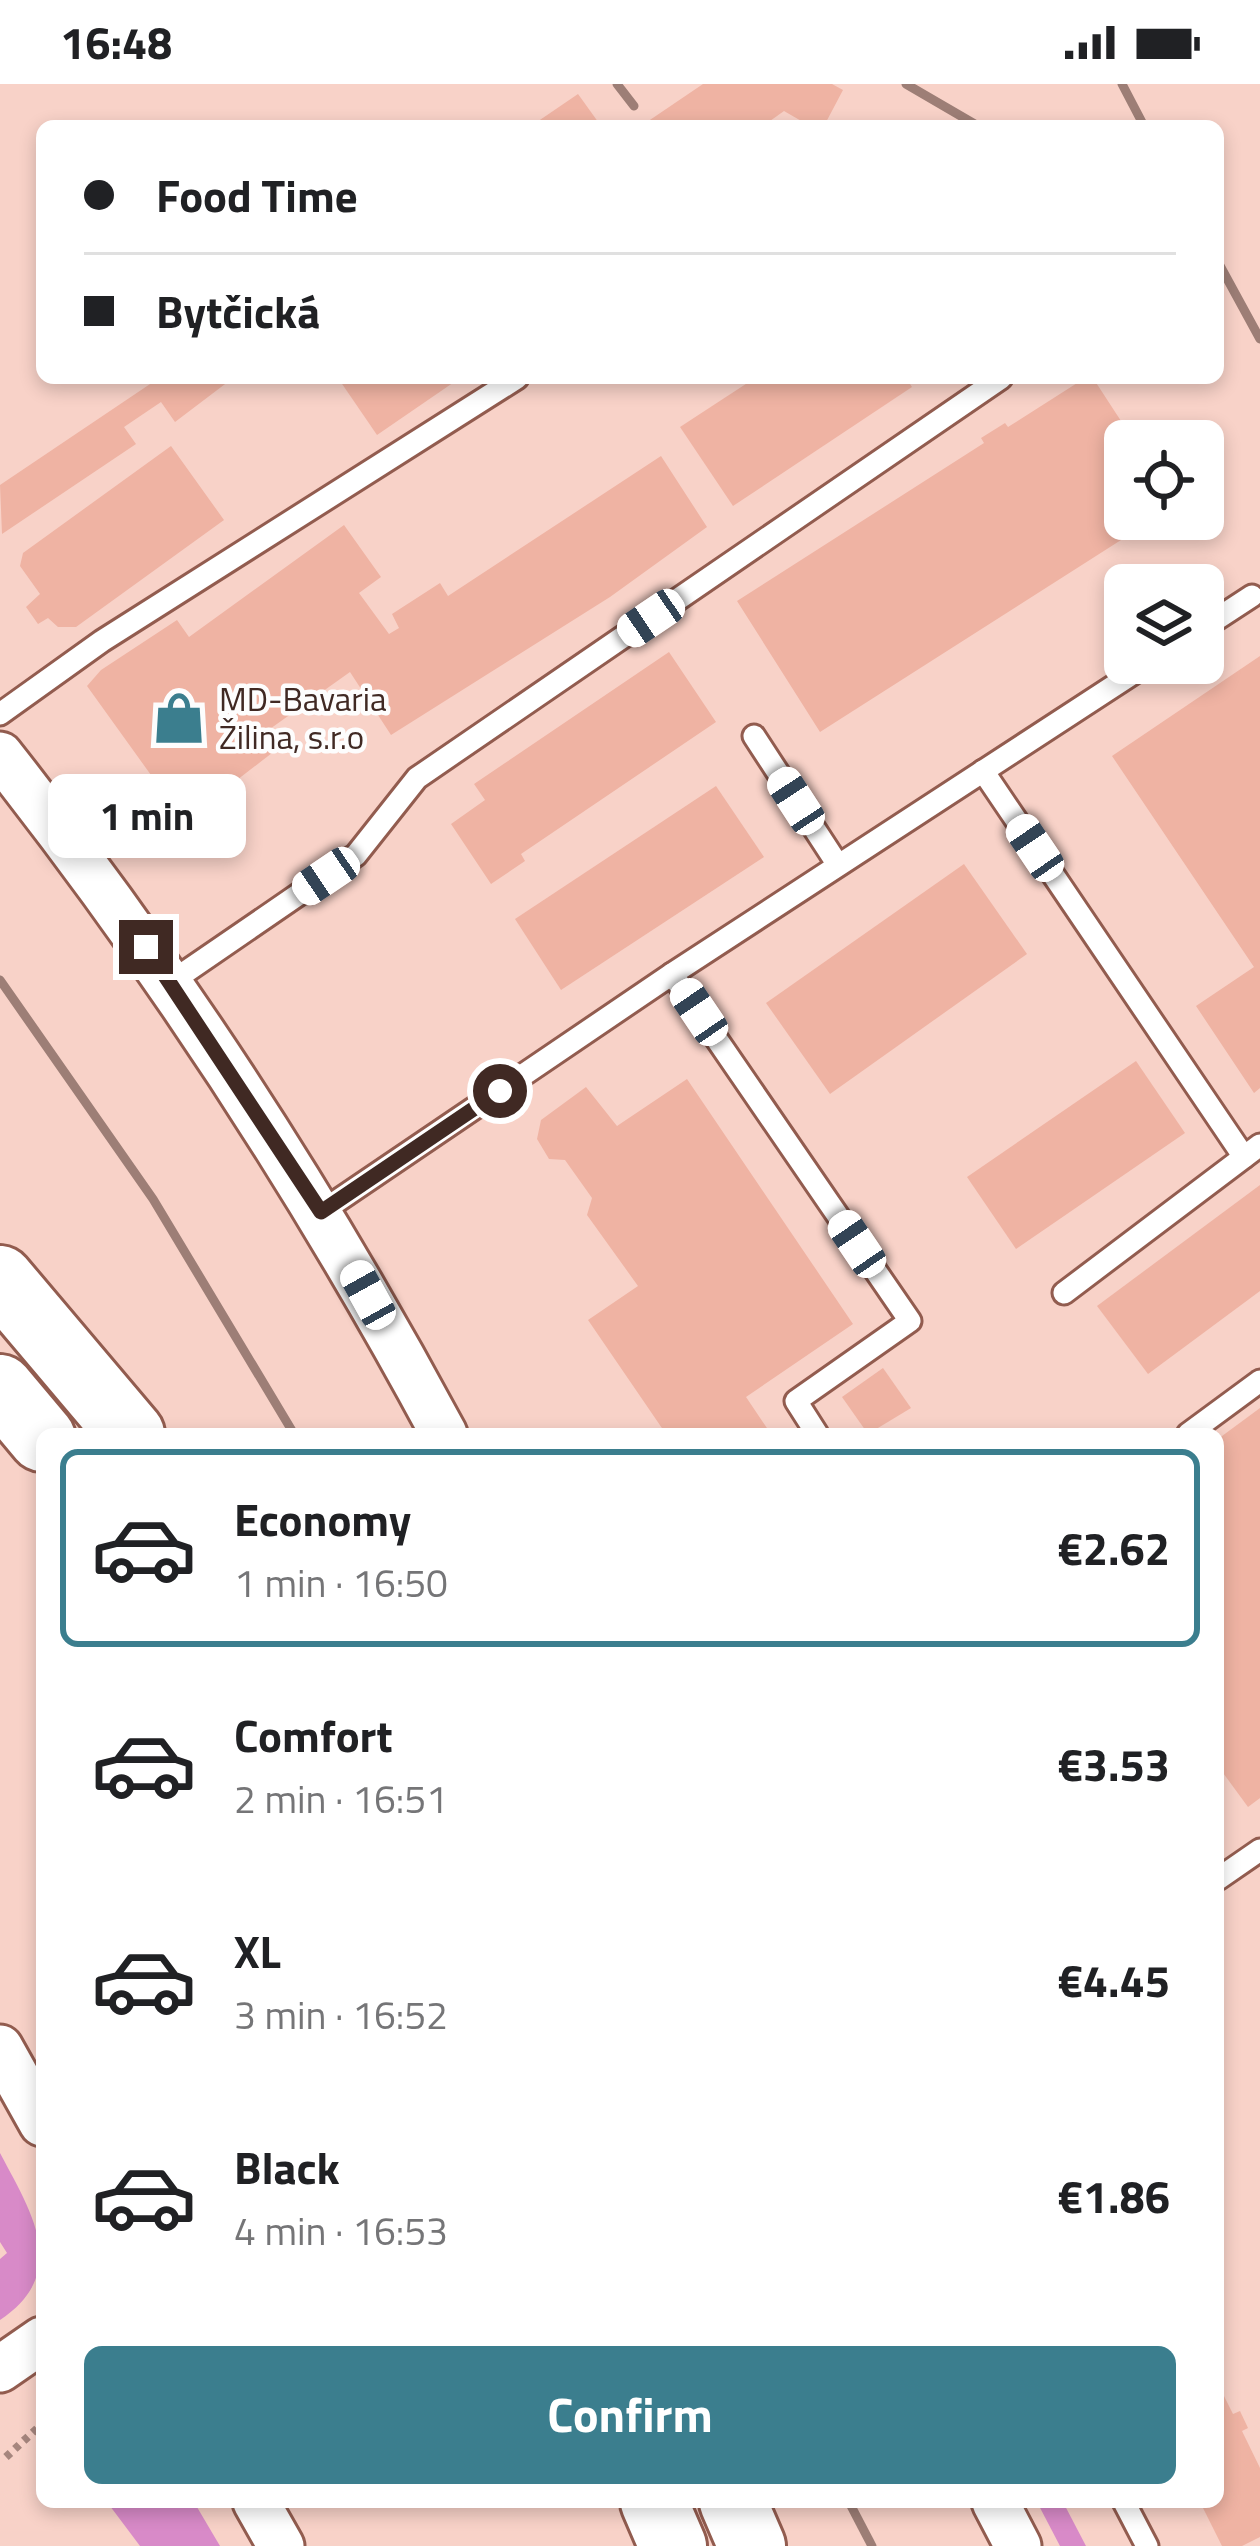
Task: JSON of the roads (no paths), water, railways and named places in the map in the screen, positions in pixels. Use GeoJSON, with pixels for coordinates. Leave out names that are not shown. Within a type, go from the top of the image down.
{"type":"FeatureCollection","features":[{"type":"Feature","properties":{"kind":"main road"},"geometry":{"type":"LineString","coordinates":[[0,1279],[126,1428]]}},
{"type":"Feature","properties":{"kind":"main road"},"geometry":{"type":"LineString","coordinates":[[0,1388],[36,1431]]}},
{"type":"Feature","properties":{"kind":"main road"},"geometry":{"type":"LineString","coordinates":[[657,2508],[673,2546]]}},
{"type":"Feature","properties":{"kind":"main road"},"geometry":{"type":"LineString","coordinates":[[736,2508],[752,2546]]}},
{"type":"Feature","properties":{"kind":"street"},"geometry":{"type":"LineString","coordinates":[[0,755],[171,982],[321,1212],[440,1428]]}},
{"type":"Feature","properties":{"kind":"street"},"geometry":{"type":"LineString","coordinates":[[0,2048],[36,2112]]}},
{"type":"Feature","properties":{"kind":"street"},"geometry":{"type":"LineString","coordinates":[[0,2369],[36,2344]]}},
{"type":"Feature","properties":{"kind":"street"},"geometry":{"type":"LineString","coordinates":[[259,2508],[281,2546]]}},
{"type":"Feature","properties":{"kind":"street"},"geometry":{"type":"LineString","coordinates":[[998,2508],[1018,2546]]}},
{"type":"Feature","properties":{"kind":"lane"},"geometry":{"type":"LineString","coordinates":[[0,714],[102,641],[508,384]]}},
{"type":"Feature","properties":{"kind":"lane"},"geometry":{"type":"LineString","coordinates":[[171,982],[356,855],[418,778],[992,384]]}},
{"type":"Feature","properties":{"kind":"lane"},"geometry":{"type":"LineString","coordinates":[[1224,614],[1252,596]]}},
{"type":"Feature","properties":{"kind":"lane"},"geometry":{"type":"LineString","coordinates":[[321,1212],[672,974],[1118,684]]}},
{"type":"Feature","properties":{"kind":"lane"},"geometry":{"type":"LineString","coordinates":[[754,736],[838,865]]}},
{"type":"Feature","properties":{"kind":"lane"},"geometry":{"type":"LineString","coordinates":[[983,771],[1252,1151],[1064,1293]]}},
{"type":"Feature","properties":{"kind":"lane"},"geometry":{"type":"LineString","coordinates":[[672,974],[910,1321],[796,1401],[813,1428]]}},
{"type":"Feature","properties":{"kind":"lane"},"geometry":{"type":"LineString","coordinates":[[1196,1428],[1260,1381]]}},
{"type":"Feature","properties":{"kind":"lane"},"geometry":{"type":"LineString","coordinates":[[1224,1875],[1260,1850]]}},
{"type":"Feature","properties":{"kind":"lane"},"geometry":{"type":"LineString","coordinates":[[1127,2508],[1147,2546]]}},
{"type":"Feature","properties":{"kind":"railway"},"geometry":{"type":"LineString","coordinates":[[617,84],[634,106]]}},
{"type":"Feature","properties":{"kind":"railway"},"geometry":{"type":"LineString","coordinates":[[906,84],[968,120]]}},
{"type":"Feature","properties":{"kind":"railway"},"geometry":{"type":"LineString","coordinates":[[1122,84],[1141,120]]}},
{"type":"Feature","properties":{"kind":"railway"},"geometry":{"type":"LineString","coordinates":[[1224,273],[1260,339]]}},
{"type":"Feature","properties":{"kind":"railway"},"geometry":{"type":"LineString","coordinates":[[0,980],[153,1199],[290,1428]]}},
{"type":"Feature","properties":{"kind":"railway"},"geometry":{"type":"LineString","coordinates":[[852,2508],[872,2546]]}},
{"type":"Feature","properties":{"kind":"place","name":"MD-Bavaria Žilina, s.r.o"},"geometry":{"type":"Point","coordinates":[179,718]}}]}
